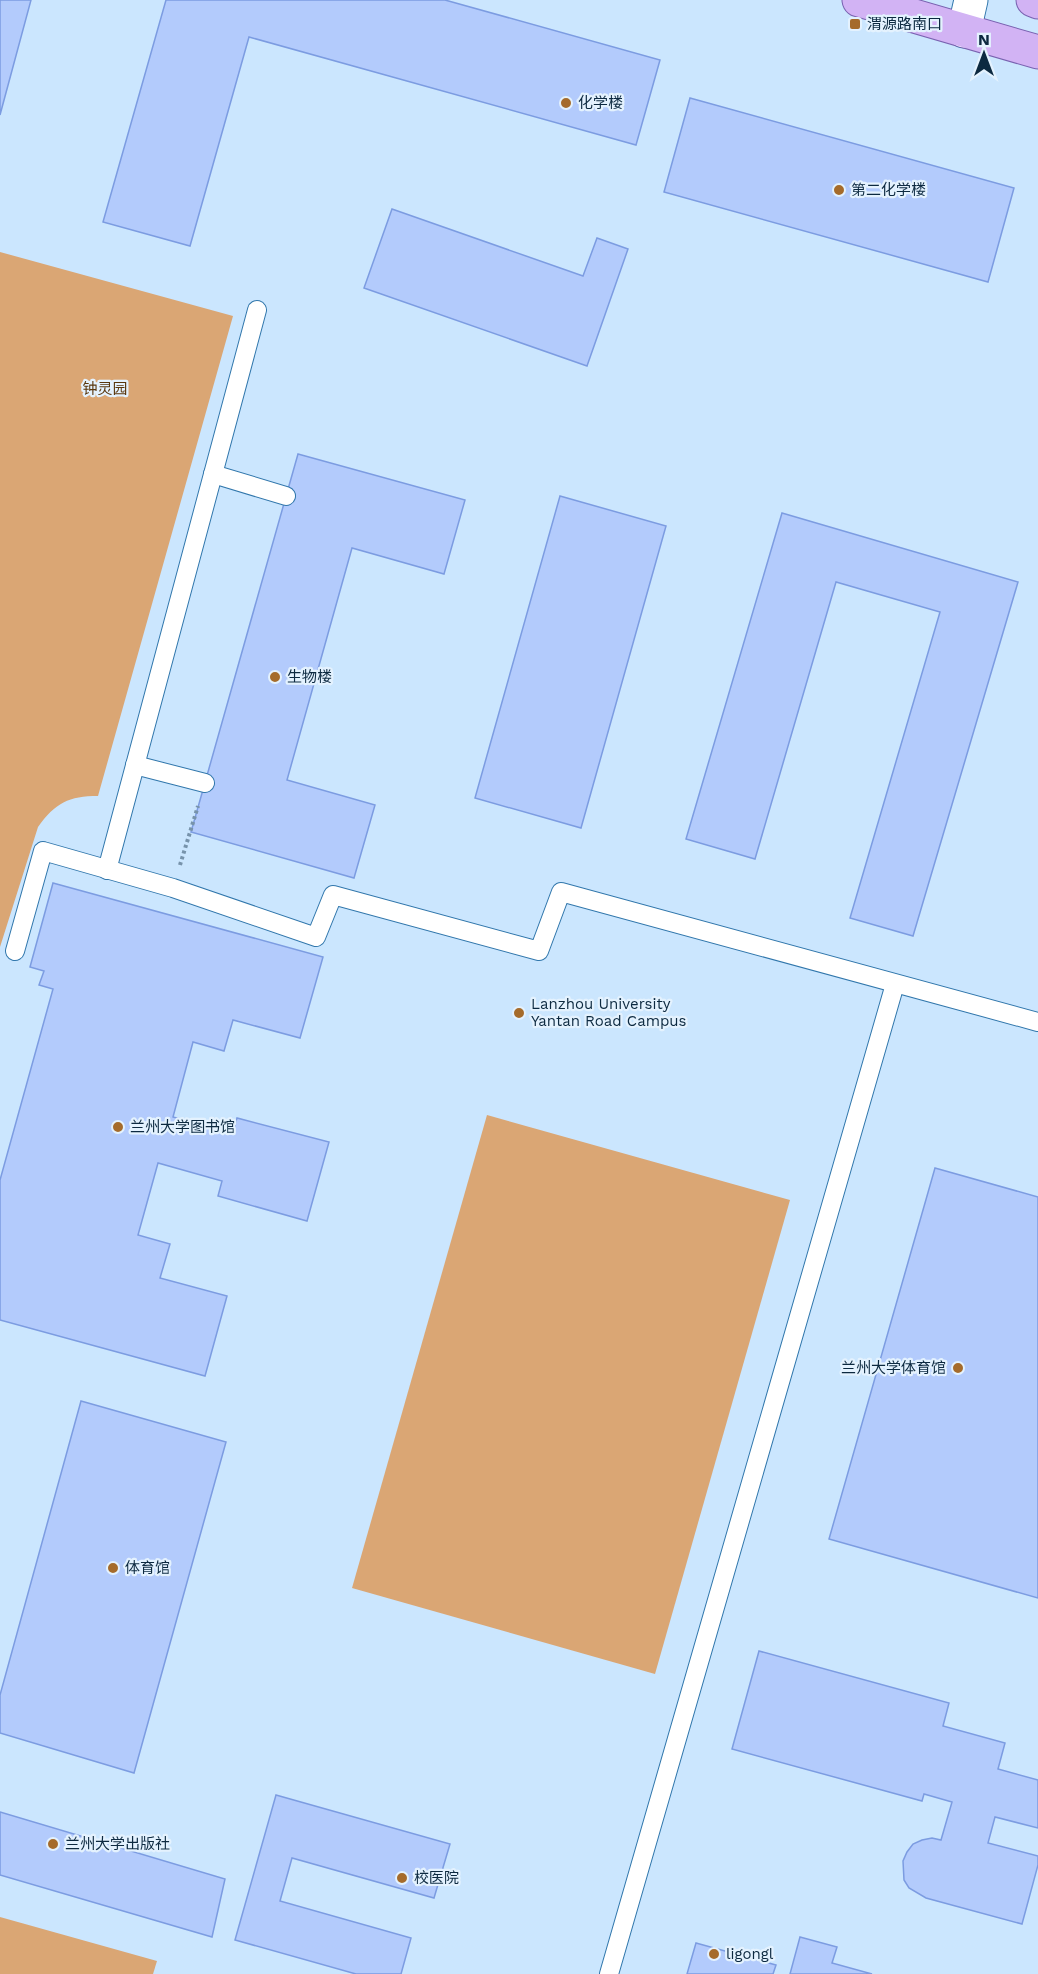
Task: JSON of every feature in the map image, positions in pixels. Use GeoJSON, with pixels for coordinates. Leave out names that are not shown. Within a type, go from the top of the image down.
{"type":"FeatureCollection","features":[{"type":"Feature","properties":{"kind":"main road"},"geometry":{"type":"LineString","coordinates":[[859,0],[967,15],[1038,52]]}},
{"type":"Feature","properties":{"kind":"main road"},"geometry":{"type":"LineString","coordinates":[[1033,0],[1038,2]]}},
{"type":"Feature","properties":{"kind":"lane"},"geometry":{"type":"LineString","coordinates":[[107,870],[257,310]]}},
{"type":"Feature","properties":{"kind":"lane"},"geometry":{"type":"LineString","coordinates":[[213,474],[286,496]]}},
{"type":"Feature","properties":{"kind":"lane"},"geometry":{"type":"LineString","coordinates":[[135,765],[205,783]]}},
{"type":"Feature","properties":{"kind":"lane"},"geometry":{"type":"LineString","coordinates":[[15,951],[43,851],[173,888],[316,937],[333,895],[539,951],[561,892],[1038,1022]]}},
{"type":"Feature","properties":{"kind":"lane"},"geometry":{"type":"LineString","coordinates":[[609,1974],[895,984]]}},
{"type":"Feature","properties":{"kind":"path"},"geometry":{"type":"LineString","coordinates":[[173,888],[205,783]]}},
{"type":"Feature","properties":{"kind":"green space","name":"钟灵园"},"geometry":{"type":"Polygon","coordinates":[[[0,252],[233,316],[98,796],[79,797],[63,802],[50,812],[38,827],[0,947],[0,252]]]}},
{"type":"Feature","properties":{"kind":"green space"},"geometry":{"type":"Polygon","coordinates":[[[487,1115],[790,1200],[655,1674],[352,1588],[487,1115]]]}},
{"type":"Feature","properties":{"kind":"green space"},"geometry":{"type":"Polygon","coordinates":[[[0,1917],[157,1961],[153,1974],[0,1974],[0,1917]]]}},
{"type":"Feature","properties":{"kind":"building"},"geometry":{"type":"Polygon","coordinates":[[[0,0],[31,0],[0,115],[0,0]]]}},
{"type":"Feature","properties":{"kind":"building","name":"化学楼"},"geometry":{"type":"Polygon","coordinates":[[[166,0],[445,0],[660,60],[636,145],[249,37],[190,246],[103,222],[166,0]]]}},
{"type":"Feature","properties":{"kind":"building","name":"第二化学楼"},"geometry":{"type":"Polygon","coordinates":[[[690,98],[1014,188],[988,282],[664,192],[690,98]]]}},
{"type":"Feature","properties":{"kind":"building"},"geometry":{"type":"Polygon","coordinates":[[[392,209],[583,276],[597,238],[628,249],[587,366],[364,288],[392,209]]]}},
{"type":"Feature","properties":{"kind":"building","name":"生物楼"},"geometry":{"type":"Polygon","coordinates":[[[298,454],[465,500],[444,574],[352,548],[287,780],[375,805],[354,878],[191,832],[298,454]]]}},
{"type":"Feature","properties":{"kind":"building"},"geometry":{"type":"Polygon","coordinates":[[[560,496],[666,526],[581,828],[475,798],[560,496]]]}},
{"type":"Feature","properties":{"kind":"building"},"geometry":{"type":"Polygon","coordinates":[[[782,513],[1018,582],[913,936],[850,918],[940,612],[836,582],[755,859],[686,839],[782,513]]]}},
{"type":"Feature","properties":{"kind":"building"},"geometry":{"type":"Polygon","coordinates":[[[53,883],[323,957],[300,1038],[233,1020],[224,1051],[193,1042],[173,1117],[233,1133],[237,1118],[329,1142],[307,1221],[218,1196],[222,1181],[158,1163],[138,1235],[170,1244],[160,1278],[227,1296],[205,1376],[0,1320],[0,1180],[53,989],[39,985],[44,971],[30,967],[53,883]]]}},
{"type":"Feature","properties":{"kind":"building","name":"兰州大学体育馆"},"geometry":{"type":"Polygon","coordinates":[[[935,1168],[1038,1197],[1038,1598],[829,1539],[935,1168]]]}},
{"type":"Feature","properties":{"kind":"building","name":"体育馆"},"geometry":{"type":"Polygon","coordinates":[[[81,1401],[226,1442],[134,1773],[0,1733],[0,1695],[81,1401]]]}},
{"type":"Feature","properties":{"kind":"building"},"geometry":{"type":"Polygon","coordinates":[[[759,1651],[949,1703],[943,1726],[1005,1743],[998,1769],[1038,1780],[1038,1828],[995,1817],[988,1843],[1038,1856],[1038,1865],[1022,1924],[926,1898],[909,1888],[904,1880],[903,1861],[907,1852],[913,1844],[922,1840],[932,1838],[941,1840],[952,1802],[924,1794],[922,1801],[732,1749],[759,1651]]]}},
{"type":"Feature","properties":{"kind":"building","name":"校医院"},"geometry":{"type":"Polygon","coordinates":[[[276,1795],[450,1844],[434,1898],[292,1858],[280,1901],[411,1938],[401,1974],[356,1974],[235,1940],[276,1795]]]}},
{"type":"Feature","properties":{"kind":"building","name":"兰州大学出版社"},"geometry":{"type":"Polygon","coordinates":[[[0,1812],[225,1879],[212,1937],[0,1875],[0,1812]]]}},
{"type":"Feature","properties":{"kind":"building","name":"ligongl"},"geometry":{"type":"Polygon","coordinates":[[[800,1937],[837,1947],[832,1963],[872,1974],[790,1974],[800,1937]]]}},
{"type":"Feature","properties":{"kind":"building","name":"ligongl"},"geometry":{"type":"Polygon","coordinates":[[[696,1943],[776,1965],[773,1974],[687,1974],[696,1943]]]}},
{"type":"Feature","properties":{"kind":"place","name":"渭源路南口"},"geometry":{"type":"Point","coordinates":[855,24]}},
{"type":"Feature","properties":{"kind":"place","name":"化学楼"},"geometry":{"type":"Point","coordinates":[566,103]}},
{"type":"Feature","properties":{"kind":"place","name":"第二化学楼"},"geometry":{"type":"Point","coordinates":[839,190]}},
{"type":"Feature","properties":{"kind":"place","name":"生物楼"},"geometry":{"type":"Point","coordinates":[275,677]}},
{"type":"Feature","properties":{"kind":"place","name":"Lanzhou University Yantan Road Campus"},"geometry":{"type":"Point","coordinates":[519,1013]}},
{"type":"Feature","properties":{"kind":"place","name":"兰州大学图书馆"},"geometry":{"type":"Point","coordinates":[118,1127]}},
{"type":"Feature","properties":{"kind":"place","name":"兰州大学体育馆"},"geometry":{"type":"Point","coordinates":[958,1368]}},
{"type":"Feature","properties":{"kind":"place","name":"体育馆"},"geometry":{"type":"Point","coordinates":[113,1568]}},
{"type":"Feature","properties":{"kind":"place","name":"兰州大学出版社"},"geometry":{"type":"Point","coordinates":[53,1844]}},
{"type":"Feature","properties":{"kind":"place","name":"校医院"},"geometry":{"type":"Point","coordinates":[402,1878]}},
{"type":"Feature","properties":{"kind":"place","name":"ligongl"},"geometry":{"type":"Point","coordinates":[714,1954]}}]}
